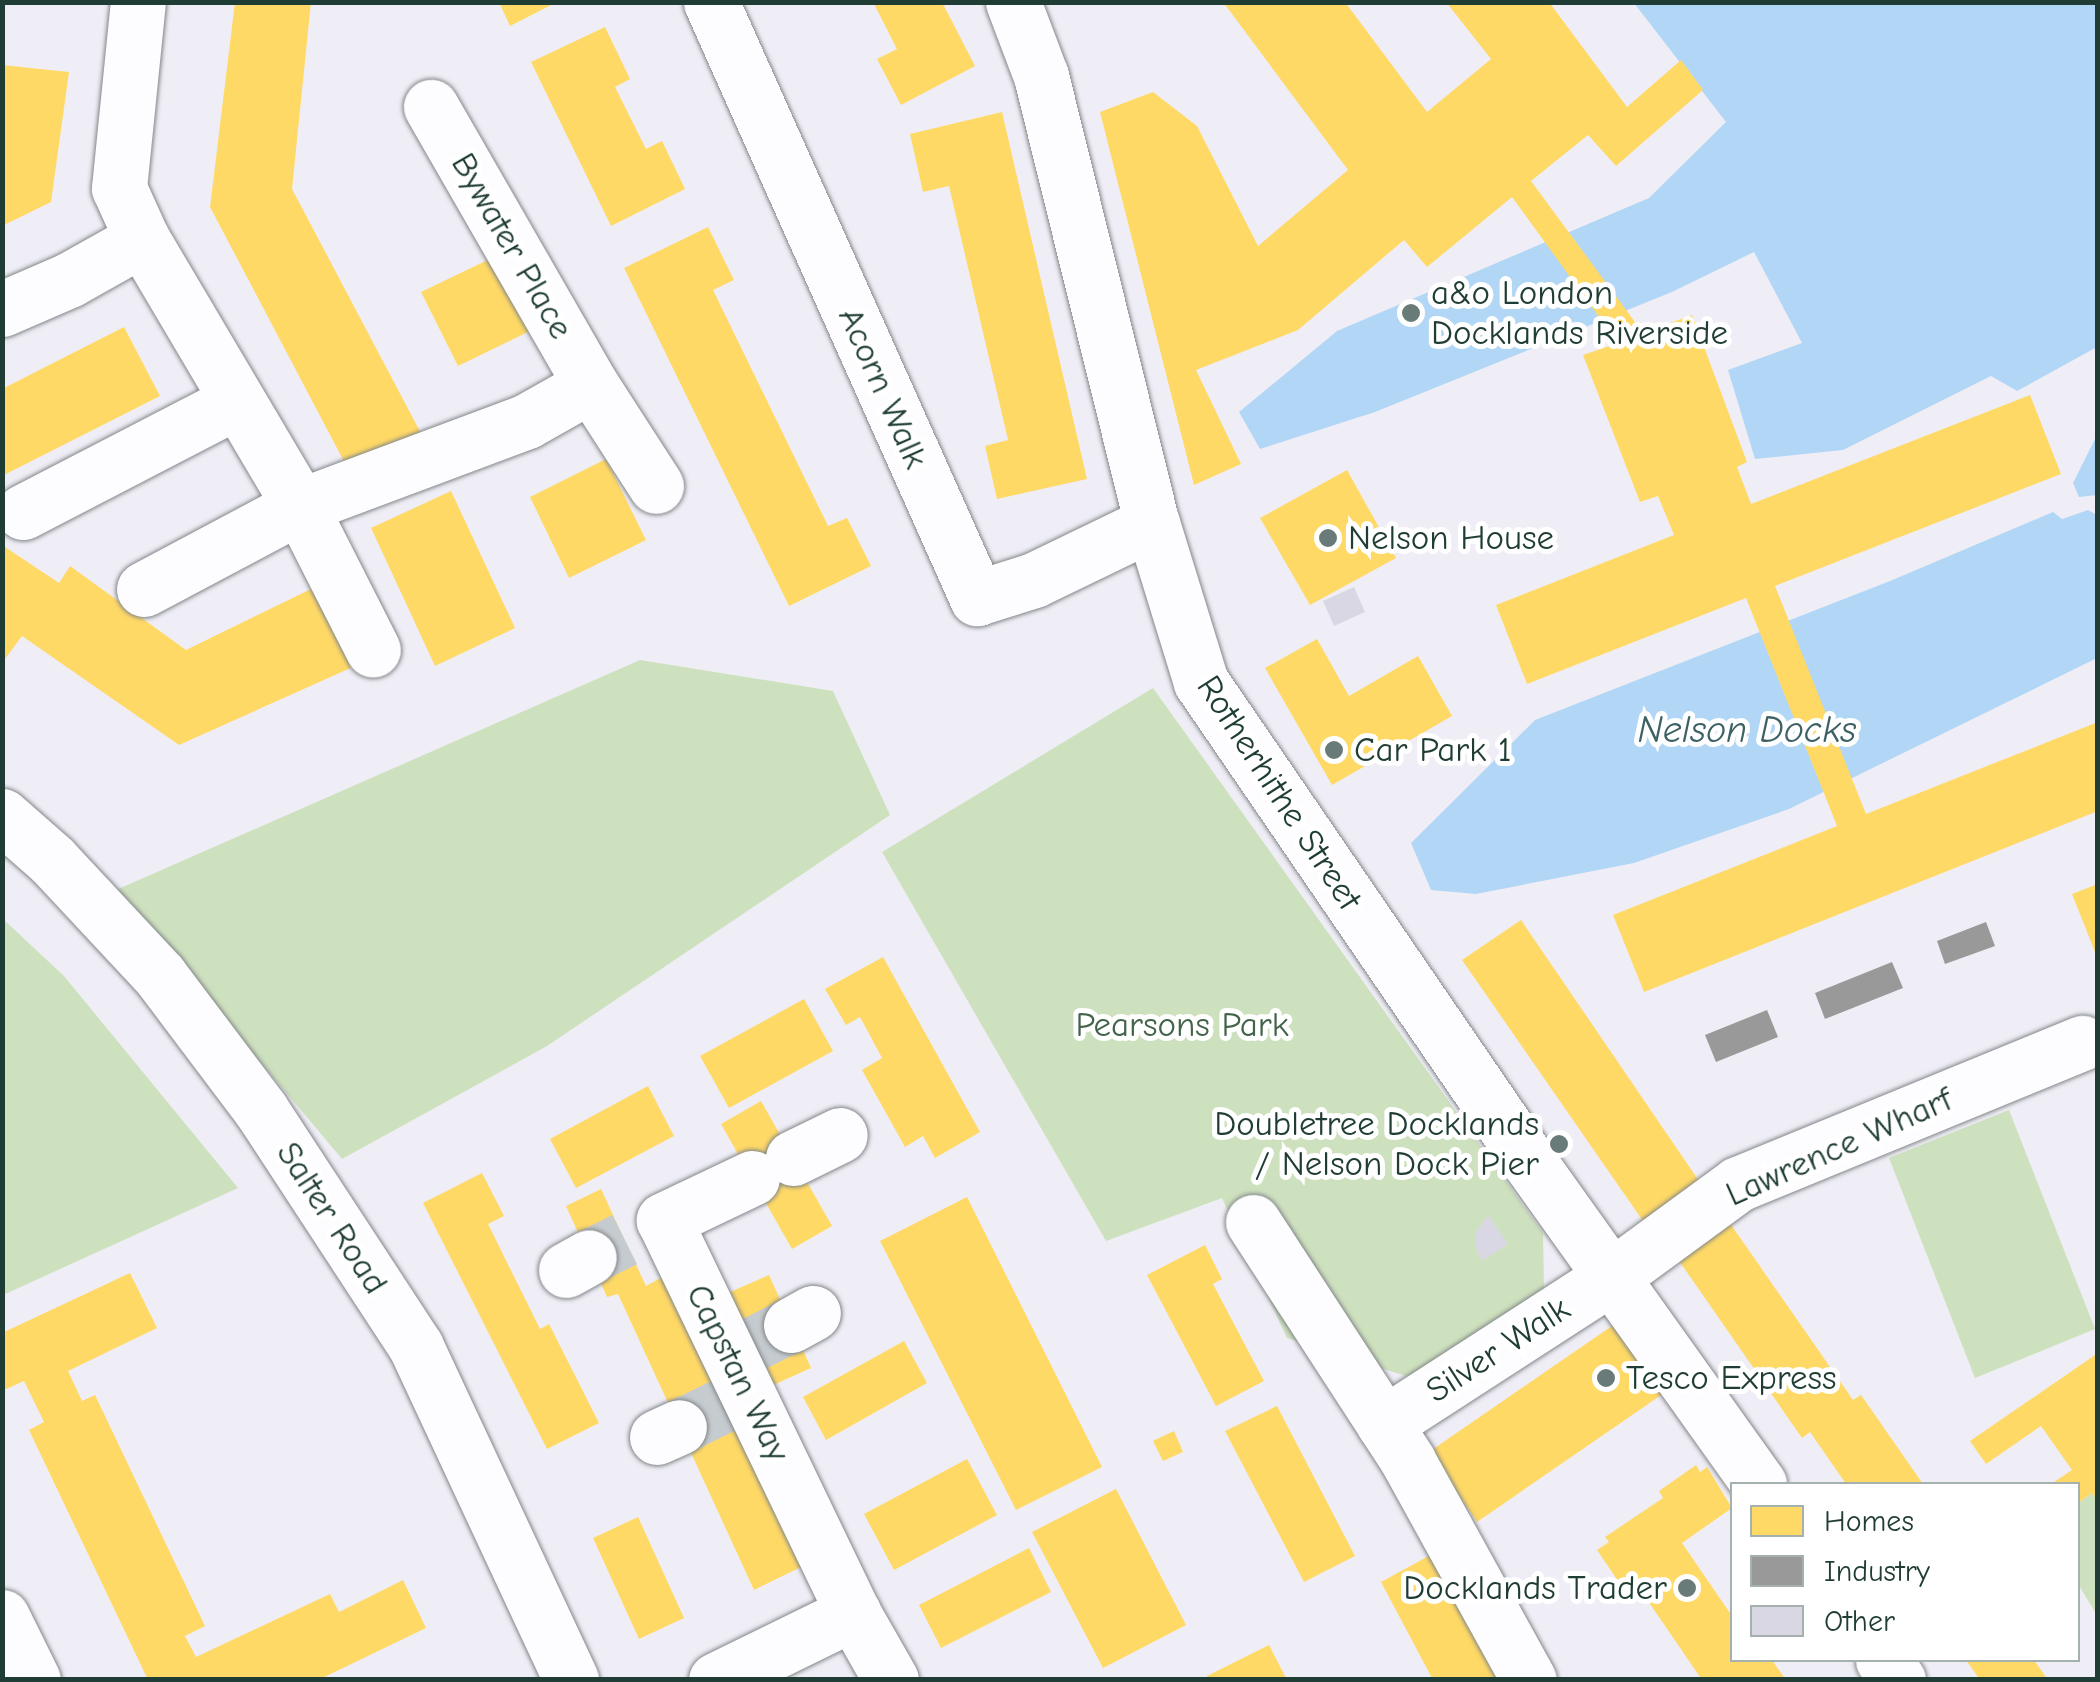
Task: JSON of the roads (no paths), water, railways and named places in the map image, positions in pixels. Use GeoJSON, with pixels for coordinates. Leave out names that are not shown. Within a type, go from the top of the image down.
{"type":"FeatureCollection","features":[{"type":"Feature","properties":{"kind":"street"},"geometry":{"type":"LineString","coordinates":[[138,2],[120,188],[142,240],[300,506],[373,650]]}},
{"type":"Feature","properties":{"kind":"street","name":"Acorn Walk"},"geometry":{"type":"LineString","coordinates":[[710,2],[977,598],[1034,580],[1152,522]]}},
{"type":"Feature","properties":{"kind":"street","name":"Rotherhithe Street"},"geometry":{"type":"LineString","coordinates":[[1013,2],[1041,76],[1152,522],[1201,682],[1611,1277],[1758,1482]]}},
{"type":"Feature","properties":{"kind":"street","name":"Bywater Place"},"geometry":{"type":"LineString","coordinates":[[431,108],[591,385],[656,486]]}},
{"type":"Feature","properties":{"kind":"street"},"geometry":{"type":"LineString","coordinates":[[2,309],[69,280],[142,240]]}},
{"type":"Feature","properties":{"kind":"street"},"geometry":{"type":"LineString","coordinates":[[144,588],[300,506],[528,421],[591,385]]}},
{"type":"Feature","properties":{"kind":"street"},"geometry":{"type":"LineString","coordinates":[[23,512],[237,401]]}},
{"type":"Feature","properties":{"kind":"street","name":"Salter Road"},"geometry":{"type":"LineString","coordinates":[[2,816],[52,860],[160,976],[261,1110],[416,1347],[571,1680]]}},
{"type":"Feature","properties":{"kind":"street","name":"Lawrence Wharf"},"geometry":{"type":"LineString","coordinates":[[1611,1277],[1738,1184],[2082,1043]]}},
{"type":"Feature","properties":{"kind":"street","name":"Capstan Way"},"geometry":{"type":"LineString","coordinates":[[795,1157],[611,1247],[737,1375],[853,1614],[891,1680]]}},
{"type":"Feature","properties":{"kind":"street"},"geometry":{"type":"LineString","coordinates":[[1252,1222],[1384,1424],[1530,1680]]}},
{"type":"Feature","properties":{"kind":"street","name":"Silver Walk"},"geometry":{"type":"LineString","coordinates":[[1384,1424],[1611,1277]]}},
{"type":"Feature","properties":{"kind":"street"},"geometry":{"type":"LineString","coordinates":[[716,1680],[853,1614]]}},
{"type":"Feature","properties":{"kind":"street"},"geometry":{"type":"LineString","coordinates":[[2,1617],[34,1680]]}},
{"type":"Feature","properties":{"kind":"water"},"geometry":{"type":"Polygon","coordinates":[[[1634,3],[2097,3],[2097,347],[2017,391],[1991,376],[1843,450],[1755,459],[1728,370],[1802,343],[1754,252],[1672,292],[1375,412],[1260,449],[1239,412],[1337,331],[1649,198],[1726,122],[1634,3]]]}},
{"type":"Feature","properties":{"kind":"water"},"geometry":{"type":"Polygon","coordinates":[[[2097,435],[2097,495],[2079,497],[2073,483],[2097,435]]]}},
{"type":"Feature","properties":{"kind":"water","name":"Nelson Docks"},"geometry":{"type":"Polygon","coordinates":[[[2088,510],[2097,515],[2095,659],[1789,809],[1634,863],[1476,894],[1431,890],[1411,843],[1535,720],[1890,581],[2053,512],[2062,519],[2088,510]]]}},
{"type":"Feature","properties":{"kind":"tunnel"},"geometry":{"type":"LineString","coordinates":[[589,1257],[625,1239]]}},
{"type":"Feature","properties":{"kind":"tunnel"},"geometry":{"type":"LineString","coordinates":[[753,1344],[791,1325]]}},
{"type":"Feature","properties":{"kind":"tunnel"},"geometry":{"type":"LineString","coordinates":[[679,1427],[724,1405]]}},
{"type":"Feature","properties":{"kind":"place","name":"a&o London Docklands Riverside"},"geometry":{"type":"Point","coordinates":[1411,313]}},
{"type":"Feature","properties":{"kind":"place","name":"Nelson House"},"geometry":{"type":"Point","coordinates":[1328,538]}},
{"type":"Feature","properties":{"kind":"place","name":"Car Park 1"},"geometry":{"type":"Point","coordinates":[1334,750]}},
{"type":"Feature","properties":{"kind":"place","name":"Doubletree Docklands / Nelson Dock Pier"},"geometry":{"type":"Point","coordinates":[1559,1144]}},
{"type":"Feature","properties":{"kind":"place","name":"Tesco Express"},"geometry":{"type":"Point","coordinates":[1606,1378]}},
{"type":"Feature","properties":{"kind":"place","name":"Docklands Trader"},"geometry":{"type":"Point","coordinates":[1687,1588]}},
{"type":"Feature","properties":{"kind":"park label","name":"Pearsons Park"},"geometry":{"type":"Point","coordinates":[1182,1025]}}]}
